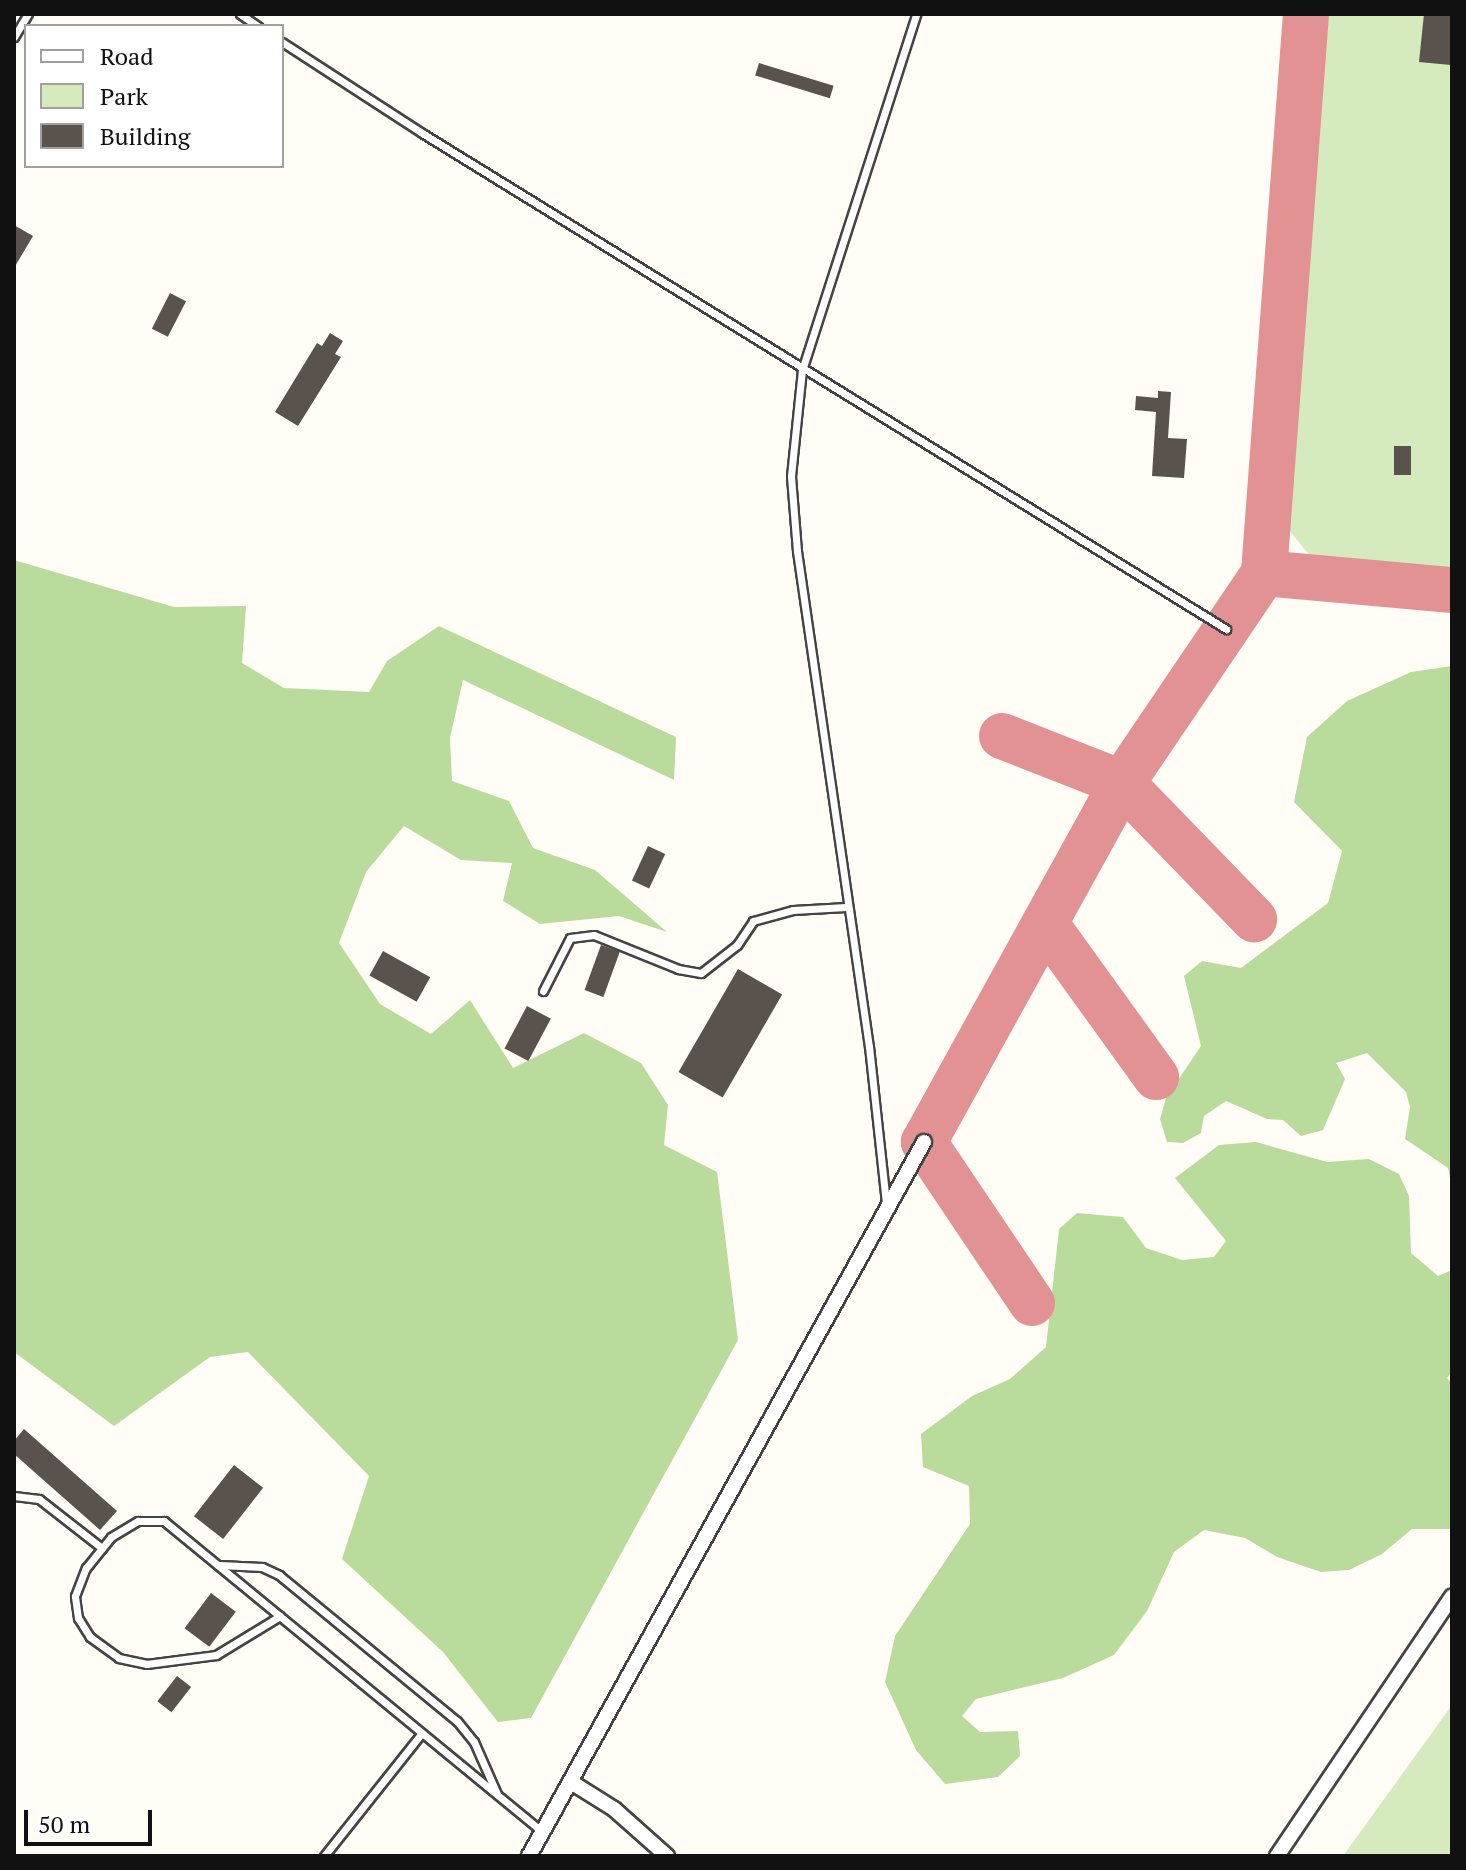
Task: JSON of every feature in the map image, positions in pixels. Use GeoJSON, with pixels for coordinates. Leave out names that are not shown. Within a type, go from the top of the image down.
{"type":"FeatureCollection","features":[{"type":"Feature","properties":{"kind":"street"},"geometry":{"type":"LineString","coordinates":[[529,1856],[924,1142]]}},
{"type":"Feature","properties":{"kind":"street"},"geometry":{"type":"LineString","coordinates":[[1277,1856],[1452,1597]]}},
{"type":"Feature","properties":{"kind":"street"},"geometry":{"type":"LineString","coordinates":[[571,1782],[614,1809],[667,1856]]}},
{"type":"Feature","properties":{"kind":"lane"},"geometry":{"type":"LineString","coordinates":[[14,37],[28,14]]}},
{"type":"Feature","properties":{"kind":"lane"},"geometry":{"type":"LineString","coordinates":[[887,1209],[869,1047],[846,907],[797,551],[791,476],[802,370],[916,14]]}},
{"type":"Feature","properties":{"kind":"lane"},"geometry":{"type":"LineString","coordinates":[[284,43],[802,370],[1226,629]]}},
{"type":"Feature","properties":{"kind":"lane"},"geometry":{"type":"LineString","coordinates":[[543,991],[570,938],[594,935],[678,969],[701,973],[737,945],[753,921],[793,910],[846,907]]}},
{"type":"Feature","properties":{"kind":"lane"},"geometry":{"type":"LineString","coordinates":[[14,1496],[39,1499],[102,1548]]}},
{"type":"Feature","properties":{"kind":"lane"},"geometry":{"type":"LineString","coordinates":[[280,1616],[216,1655],[147,1664],[119,1658],[90,1637],[76,1607],[75,1596],[86,1568],[102,1548],[138,1521],[164,1521],[218,1565],[280,1616],[422,1733],[498,1795],[542,1832]]}},
{"type":"Feature","properties":{"kind":"lane"},"geometry":{"type":"LineString","coordinates":[[218,1565],[262,1567],[327,1614],[457,1721],[474,1742],[498,1795]]}},
{"type":"Feature","properties":{"kind":"lane"},"geometry":{"type":"LineString","coordinates":[[324,1856],[422,1733]]}},
{"type":"Feature","properties":{"kind":"green space"},"geometry":{"type":"Polygon","coordinates":[[[1327,14],[1452,14],[1452,577],[1320,568],[1289,530],[1327,14]]]}},
{"type":"Feature","properties":{"kind":"green space"},"geometry":{"type":"Polygon","coordinates":[[[14,560],[174,607],[246,606],[242,663],[284,688],[369,692],[387,661],[439,626],[676,737],[674,780],[463,680],[450,738],[452,781],[509,801],[533,848],[595,870],[667,932],[619,916],[540,924],[503,901],[512,863],[461,860],[404,826],[366,872],[339,943],[380,1004],[431,1034],[470,1000],[513,1068],[584,1033],[641,1063],[668,1105],[664,1145],[717,1172],[738,1340],[531,1718],[498,1722],[443,1652],[342,1559],[369,1476],[248,1352],[210,1357],[114,1426],[14,1352],[14,560]]]}},
{"type":"Feature","properties":{"kind":"green space"},"geometry":{"type":"Polygon","coordinates":[[[1452,666],[1452,1188],[1448,1168],[1405,1139],[1410,1107],[1406,1092],[1367,1053],[1336,1063],[1345,1079],[1323,1130],[1301,1136],[1283,1120],[1267,1119],[1226,1101],[1204,1116],[1201,1133],[1183,1143],[1167,1142],[1160,1119],[1166,1098],[1201,1046],[1184,976],[1202,961],[1241,968],[1328,903],[1342,851],[1294,802],[1307,737],[1347,701],[1411,672],[1452,666]]]}},
{"type":"Feature","properties":{"kind":"green space"},"geometry":{"type":"Polygon","coordinates":[[[1256,1142],[1327,1162],[1369,1159],[1399,1174],[1409,1196],[1411,1253],[1438,1276],[1452,1270],[1452,1372],[1447,1378],[1452,1384],[1452,1529],[1412,1529],[1382,1554],[1349,1570],[1321,1572],[1277,1557],[1245,1538],[1204,1530],[1174,1552],[1147,1611],[1114,1655],[1063,1678],[976,1699],[962,1716],[980,1732],[1018,1731],[1020,1756],[998,1777],[945,1784],[916,1750],[885,1682],[895,1636],[970,1524],[969,1486],[923,1467],[921,1434],[972,1396],[1010,1379],[1046,1347],[1059,1229],[1077,1213],[1123,1217],[1146,1248],[1182,1260],[1214,1257],[1226,1241],[1175,1178],[1219,1145],[1256,1142]]]}},
{"type":"Feature","properties":{"kind":"green space"},"geometry":{"type":"Polygon","coordinates":[[[1452,1705],[1452,1856],[1343,1856],[1452,1705]]]}},
{"type":"Feature","properties":{"kind":"building"},"geometry":{"type":"Polygon","coordinates":[[[1424,14],[1452,14],[1451,65],[1419,62],[1424,14]]]}},
{"type":"Feature","properties":{"kind":"building"},"geometry":{"type":"Polygon","coordinates":[[[759,63],[834,86],[830,98],[755,75],[759,63]]]}},
{"type":"Feature","properties":{"kind":"building"},"geometry":{"type":"Polygon","coordinates":[[[14,225],[33,236],[14,268],[14,225]]]}},
{"type":"Feature","properties":{"kind":"building"},"geometry":{"type":"Polygon","coordinates":[[[170,293],[186,301],[168,337],[152,329],[170,293]]]}},
{"type":"Feature","properties":{"kind":"building"},"geometry":{"type":"Polygon","coordinates":[[[330,333],[343,341],[335,354],[341,357],[298,426],[275,412],[317,343],[322,346],[330,333]]]}},
{"type":"Feature","properties":{"kind":"building"},"geometry":{"type":"Polygon","coordinates":[[[1158,391],[1171,392],[1168,438],[1187,439],[1184,478],[1152,476],[1156,412],[1135,410],[1136,396],[1158,398],[1158,391]]]}},
{"type":"Feature","properties":{"kind":"building"},"geometry":{"type":"Polygon","coordinates":[[[1394,446],[1411,446],[1411,475],[1394,475],[1394,446]]]}},
{"type":"Feature","properties":{"kind":"building"},"geometry":{"type":"Polygon","coordinates":[[[648,846],[665,854],[649,888],[632,880],[648,846]]]}},
{"type":"Feature","properties":{"kind":"building"},"geometry":{"type":"Polygon","coordinates":[[[601,945],[620,952],[603,997],[585,990],[601,945]]]}},
{"type":"Feature","properties":{"kind":"building"},"geometry":{"type":"Polygon","coordinates":[[[383,951],[430,977],[417,1002],[369,975],[383,951]]]}},
{"type":"Feature","properties":{"kind":"building"},"geometry":{"type":"Polygon","coordinates":[[[738,969],[782,994],[723,1098],[678,1072],[738,969]]]}},
{"type":"Feature","properties":{"kind":"building"},"geometry":{"type":"Polygon","coordinates":[[[527,1006],[551,1019],[528,1061],[504,1048],[527,1006]]]}},
{"type":"Feature","properties":{"kind":"building"},"geometry":{"type":"Polygon","coordinates":[[[24,1429],[117,1511],[100,1530],[14,1454],[14,1441],[24,1429]]]}},
{"type":"Feature","properties":{"kind":"building"},"geometry":{"type":"Polygon","coordinates":[[[234,1465],[263,1488],[223,1539],[194,1516],[234,1465]]]}},
{"type":"Feature","properties":{"kind":"building"},"geometry":{"type":"Polygon","coordinates":[[[211,1593],[236,1612],[209,1647],[185,1628],[211,1593]]]}},
{"type":"Feature","properties":{"kind":"building"},"geometry":{"type":"Polygon","coordinates":[[[177,1676],[191,1687],[171,1712],[157,1701],[177,1676]]]}},
{"type":"Feature","properties":{"kind":"taxiway"},"geometry":{"type":"LineString","coordinates":[[1306,14],[1264,573],[1452,590]]}},
{"type":"Feature","properties":{"kind":"taxiway"},"geometry":{"type":"LineString","coordinates":[[1032,1303],[924,1142],[1122,783],[1264,573]]}},
{"type":"Feature","properties":{"kind":"taxiway"},"geometry":{"type":"LineString","coordinates":[[1002,736],[1122,783],[1254,919]]}},
{"type":"Feature","properties":{"kind":"taxiway"},"geometry":{"type":"LineString","coordinates":[[1045,923],[1156,1077]]}}]}
